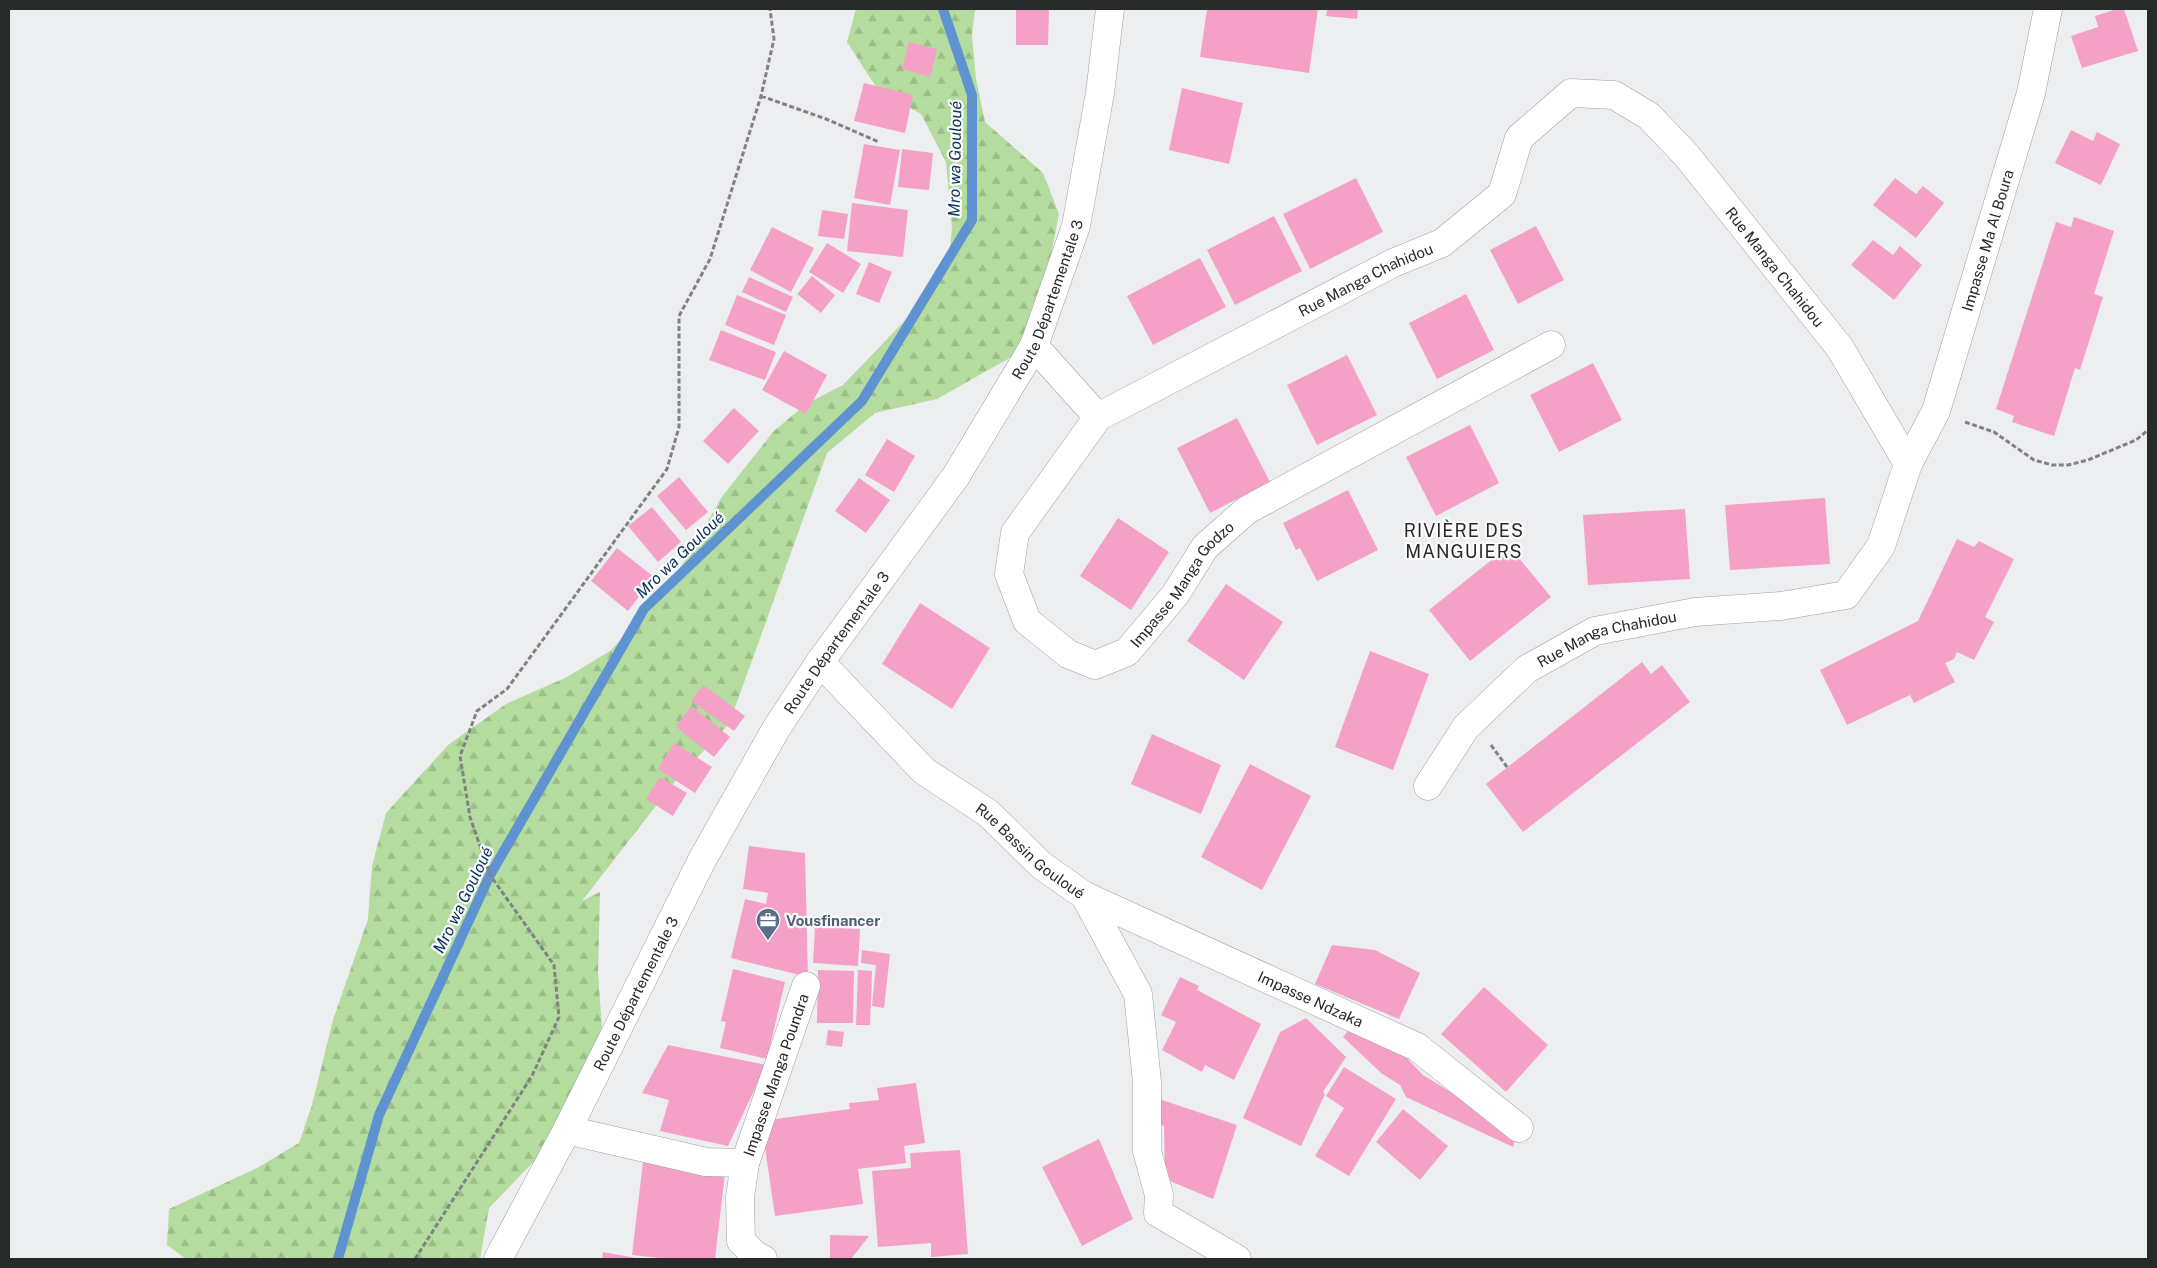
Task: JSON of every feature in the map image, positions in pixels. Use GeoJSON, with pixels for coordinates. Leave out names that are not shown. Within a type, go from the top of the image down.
{"type":"FeatureCollection","features":[{"type":"Feature","properties":{"kind":"street","name":"Route Départementale 3"},"geometry":{"type":"LineString","coordinates":[[498,1259],[567,1130],[702,860],[776,729],[820,662],[956,476],[1034,346],[1076,226],[1100,93],[1110,9]]}},
{"type":"Feature","properties":{"kind":"street","name":"Impasse Ma Al Boura"},"geometry":{"type":"LineString","coordinates":[[1908,464],[1936,411],[2031,93],[2048,9]]}},
{"type":"Feature","properties":{"kind":"street","name":"Rue Manga Chahidou"},"geometry":{"type":"LineString","coordinates":[[1098,417],[1393,263],[1442,243],[1502,194],[1519,138],[1571,93],[1614,95],[1649,116],[1687,156],[1840,348],[1908,464],[1880,546],[1846,595],[1781,606],[1695,612],[1595,631],[1527,669],[1466,727],[1428,786]]}},
{"type":"Feature","properties":{"kind":"street","name":"Impasse Manga Godzo"},"geometry":{"type":"LineString","coordinates":[[1098,417],[1015,533],[1009,574],[1027,621],[1068,654],[1094,665],[1128,652],[1175,595],[1205,547],[1247,510],[1551,345]]}},
{"type":"Feature","properties":{"kind":"street"},"geometry":{"type":"LineString","coordinates":[[1034,346],[1098,417]]}},
{"type":"Feature","properties":{"kind":"street","name":"Rue Bassin Gouloué"},"geometry":{"type":"LineString","coordinates":[[820,662],[924,772],[988,814],[1041,865],[1085,896],[1138,994],[1147,1082],[1147,1151],[1159,1195],[1158,1213],[1237,1259]]}},
{"type":"Feature","properties":{"kind":"street","name":"Impasse Ndzaka"},"geometry":{"type":"LineString","coordinates":[[1085,896],[1417,1047],[1519,1128]]}},
{"type":"Feature","properties":{"kind":"street","name":"Impasse Manga Poundra"},"geometry":{"type":"LineString","coordinates":[[763,1259],[755,1255],[741,1241],[740,1197],[745,1164],[806,986]]}},
{"type":"Feature","properties":{"kind":"street","name":"Impasse Manga Poundra"},"geometry":{"type":"LineString","coordinates":[[567,1130],[706,1162],[745,1164]]}},
{"type":"Feature","properties":{"kind":"path"},"geometry":{"type":"LineString","coordinates":[[415,1259],[532,1076],[559,1017],[554,965],[490,875],[470,817],[460,756],[477,711],[507,688],[667,469],[679,427],[679,316],[710,259],[761,96],[774,39],[770,9]]}},
{"type":"Feature","properties":{"kind":"path"},"geometry":{"type":"LineString","coordinates":[[761,96],[826,119],[879,142]]}},
{"type":"Feature","properties":{"kind":"path"},"geometry":{"type":"LineString","coordinates":[[1936,411],[1994,432],[2034,460],[2052,465],[2088,460],[2136,440],[2148,430]]}},
{"type":"Feature","properties":{"kind":"green space"},"geometry":{"type":"Polygon","coordinates":[[[856,9],[975,9],[972,35],[976,79],[985,122],[1043,173],[1059,214],[1048,270],[1020,352],[937,399],[875,413],[827,453],[729,724],[676,780],[582,901],[600,892],[598,973],[602,1029],[544,1151],[489,1208],[480,1259],[186,1259],[167,1245],[169,1209],[257,1168],[299,1143],[312,1105],[333,1020],[368,919],[372,866],[386,813],[448,745],[506,704],[567,677],[610,651],[658,602],[690,553],[721,498],[773,432],[806,404],[843,385],[913,312],[949,263],[952,227],[946,162],[921,114],[878,90],[847,42],[856,9]]]}},
{"type":"Feature","properties":{"kind":"building"},"geometry":{"type":"Polygon","coordinates":[[[1016,9],[1049,9],[1048,45],[1016,45],[1016,9]]]}},
{"type":"Feature","properties":{"kind":"building"},"geometry":{"type":"Polygon","coordinates":[[[1207,9],[1318,9],[1309,73],[1200,57],[1207,9]]]}},
{"type":"Feature","properties":{"kind":"building"},"geometry":{"type":"Polygon","coordinates":[[[1327,9],[1358,9],[1357,19],[1326,16],[1327,9]]]}},
{"type":"Feature","properties":{"kind":"building"},"geometry":{"type":"Polygon","coordinates":[[[2117,9],[2124,9],[2138,51],[2082,68],[2071,36],[2098,27],[2095,16],[2117,9]]]}},
{"type":"Feature","properties":{"kind":"building"},"geometry":{"type":"Polygon","coordinates":[[[909,42],[937,49],[930,77],[902,69],[909,42]]]}},
{"type":"Feature","properties":{"kind":"building"},"geometry":{"type":"Polygon","coordinates":[[[864,83],[913,95],[905,133],[854,121],[864,83]]]}},
{"type":"Feature","properties":{"kind":"building"},"geometry":{"type":"Polygon","coordinates":[[[1182,88],[1243,103],[1229,164],[1169,150],[1182,88]]]}},
{"type":"Feature","properties":{"kind":"building"},"geometry":{"type":"Polygon","coordinates":[[[2071,130],[2093,141],[2097,132],[2120,144],[2101,185],[2055,163],[2071,130]]]}},
{"type":"Feature","properties":{"kind":"building"},"geometry":{"type":"Polygon","coordinates":[[[864,144],[900,150],[890,205],[854,198],[864,144]]]}},
{"type":"Feature","properties":{"kind":"building"},"geometry":{"type":"Polygon","coordinates":[[[902,149],[933,153],[929,190],[898,187],[902,149]]]}},
{"type":"Feature","properties":{"kind":"building"},"geometry":{"type":"Polygon","coordinates":[[[1356,178],[1383,232],[1310,269],[1283,214],[1356,178]]]}},
{"type":"Feature","properties":{"kind":"building"},"geometry":{"type":"Polygon","coordinates":[[[1895,178],[1916,194],[1923,186],[1944,203],[1916,238],[1873,205],[1895,178]]]}},
{"type":"Feature","properties":{"kind":"building"},"geometry":{"type":"Polygon","coordinates":[[[852,203],[908,210],[903,257],[847,251],[852,203]]]}},
{"type":"Feature","properties":{"kind":"building"},"geometry":{"type":"Polygon","coordinates":[[[822,210],[848,214],[844,239],[818,236],[822,210]]]}},
{"type":"Feature","properties":{"kind":"building"},"geometry":{"type":"Polygon","coordinates":[[[1274,216],[1302,271],[1235,305],[1207,250],[1274,216]]]}},
{"type":"Feature","properties":{"kind":"building"},"geometry":{"type":"Polygon","coordinates":[[[2074,217],[2114,231],[2094,294],[2103,297],[2080,370],[2075,368],[2054,436],[2012,422],[2014,416],[1996,409],[2056,222],[2071,227],[2074,217]]]}},
{"type":"Feature","properties":{"kind":"building"},"geometry":{"type":"Polygon","coordinates":[[[1536,226],[1564,280],[1518,304],[1490,250],[1536,226]]]}},
{"type":"Feature","properties":{"kind":"building"},"geometry":{"type":"Polygon","coordinates":[[[772,227],[814,248],[791,292],[750,270],[772,227]]]}},
{"type":"Feature","properties":{"kind":"building"},"geometry":{"type":"Polygon","coordinates":[[[1873,240],[1893,255],[1900,246],[1922,265],[1894,300],[1851,265],[1873,240]]]}},
{"type":"Feature","properties":{"kind":"building"},"geometry":{"type":"Polygon","coordinates":[[[827,243],[861,264],[843,293],[809,272],[827,243]]]}},
{"type":"Feature","properties":{"kind":"building"},"geometry":{"type":"Polygon","coordinates":[[[1200,258],[1226,307],[1153,345],[1127,296],[1200,258]]]}},
{"type":"Feature","properties":{"kind":"building"},"geometry":{"type":"Polygon","coordinates":[[[869,262],[892,272],[879,303],[856,294],[869,262]]]}},
{"type":"Feature","properties":{"kind":"building"},"geometry":{"type":"Polygon","coordinates":[[[812,276],[835,295],[821,313],[797,294],[812,276]]]}},
{"type":"Feature","properties":{"kind":"building"},"geometry":{"type":"Polygon","coordinates":[[[749,277],[793,297],[786,312],[742,292],[749,277]]]}},
{"type":"Feature","properties":{"kind":"building"},"geometry":{"type":"Polygon","coordinates":[[[1466,294],[1494,350],[1437,379],[1409,323],[1466,294]]]}},
{"type":"Feature","properties":{"kind":"building"},"geometry":{"type":"Polygon","coordinates":[[[737,295],[786,315],[774,345],[725,325],[737,295]]]}},
{"type":"Feature","properties":{"kind":"building"},"geometry":{"type":"Polygon","coordinates":[[[721,330],[776,352],[765,380],[709,360],[721,330]]]}},
{"type":"Feature","properties":{"kind":"building"},"geometry":{"type":"Polygon","coordinates":[[[784,351],[827,375],[806,414],[762,390],[784,351]]]}},
{"type":"Feature","properties":{"kind":"building"},"geometry":{"type":"Polygon","coordinates":[[[1347,355],[1377,415],[1317,445],[1287,385],[1347,355]]]}},
{"type":"Feature","properties":{"kind":"building"},"geometry":{"type":"Polygon","coordinates":[[[1593,363],[1622,420],[1559,452],[1530,395],[1593,363]]]}},
{"type":"Feature","properties":{"kind":"building"},"geometry":{"type":"Polygon","coordinates":[[[734,408],[759,431],[728,464],[703,441],[734,408]]]}},
{"type":"Feature","properties":{"kind":"building"},"geometry":{"type":"Polygon","coordinates":[[[1237,418],[1270,482],[1210,513],[1177,448],[1237,418]]]}},
{"type":"Feature","properties":{"kind":"building"},"geometry":{"type":"Polygon","coordinates":[[[1470,425],[1499,483],[1436,516],[1406,457],[1470,425]]]}},
{"type":"Feature","properties":{"kind":"building"},"geometry":{"type":"Polygon","coordinates":[[[887,439],[915,456],[894,492],[865,475],[887,439]]]}},
{"type":"Feature","properties":{"kind":"building"},"geometry":{"type":"Polygon","coordinates":[[[679,477],[708,512],[686,530],[657,496],[679,477]]]}},
{"type":"Feature","properties":{"kind":"building"},"geometry":{"type":"Polygon","coordinates":[[[859,478],[890,500],[866,533],[835,511],[859,478]]]}},
{"type":"Feature","properties":{"kind":"building"},"geometry":{"type":"Polygon","coordinates":[[[1348,490],[1378,550],[1317,581],[1300,548],[1296,550],[1283,523],[1348,490]]]}},
{"type":"Feature","properties":{"kind":"building"},"geometry":{"type":"Polygon","coordinates":[[[1825,498],[1830,564],[1730,570],[1725,505],[1825,498]]]}},
{"type":"Feature","properties":{"kind":"building"},"geometry":{"type":"Polygon","coordinates":[[[652,507],[681,542],[658,562],[628,526],[652,507]]]}},
{"type":"Feature","properties":{"kind":"building"},"geometry":{"type":"Polygon","coordinates":[[[1685,509],[1690,579],[1588,585],[1583,515],[1685,509]]]}},
{"type":"Feature","properties":{"kind":"building"},"geometry":{"type":"Polygon","coordinates":[[[1118,518],[1169,552],[1131,610],[1080,576],[1118,518]]]}},
{"type":"Feature","properties":{"kind":"building"},"geometry":{"type":"Polygon","coordinates":[[[1957,539],[1974,547],[1979,541],[2014,559],[1985,617],[1994,622],[1974,660],[1957,652],[1954,659],[1945,663],[1955,682],[1914,703],[1910,695],[1847,725],[1820,670],[1918,621],[1957,539]]]}},
{"type":"Feature","properties":{"kind":"building"},"geometry":{"type":"Polygon","coordinates":[[[1509,546],[1551,597],[1470,661],[1429,610],[1509,546]]]}},
{"type":"Feature","properties":{"kind":"building"},"geometry":{"type":"Polygon","coordinates":[[[617,548],[654,577],[628,611],[591,581],[617,548]]]}},
{"type":"Feature","properties":{"kind":"building"},"geometry":{"type":"Polygon","coordinates":[[[1226,584],[1283,622],[1244,680],[1187,641],[1226,584]]]}},
{"type":"Feature","properties":{"kind":"building"},"geometry":{"type":"Polygon","coordinates":[[[920,603],[990,648],[952,709],[882,664],[920,603]]]}},
{"type":"Feature","properties":{"kind":"building"},"geometry":{"type":"Polygon","coordinates":[[[1370,651],[1429,674],[1393,770],[1335,747],[1370,651]]]}},
{"type":"Feature","properties":{"kind":"building"},"geometry":{"type":"Polygon","coordinates":[[[1642,662],[1651,674],[1662,665],[1690,702],[1523,832],[1486,784],[1642,662]]]}},
{"type":"Feature","properties":{"kind":"building"},"geometry":{"type":"Polygon","coordinates":[[[703,685],[745,716],[734,731],[691,701],[703,685]]]}},
{"type":"Feature","properties":{"kind":"building"},"geometry":{"type":"Polygon","coordinates":[[[691,706],[730,737],[714,757],[676,727],[691,706]]]}},
{"type":"Feature","properties":{"kind":"building"},"geometry":{"type":"Polygon","coordinates":[[[1152,734],[1221,765],[1201,814],[1131,784],[1152,734]]]}},
{"type":"Feature","properties":{"kind":"building"},"geometry":{"type":"Polygon","coordinates":[[[674,743],[712,767],[695,793],[658,769],[674,743]]]}},
{"type":"Feature","properties":{"kind":"building"},"geometry":{"type":"Polygon","coordinates":[[[1250,764],[1311,796],[1262,890],[1201,857],[1250,764]]]}},
{"type":"Feature","properties":{"kind":"building"},"geometry":{"type":"Polygon","coordinates":[[[660,777],[687,793],[673,816],[646,799],[660,777]]]}},
{"type":"Feature","properties":{"kind":"building"},"geometry":{"type":"Polygon","coordinates":[[[749,846],[805,853],[808,977],[731,958],[745,899],[766,904],[768,893],[743,889],[749,846]]]}},
{"type":"Feature","properties":{"kind":"building"},"geometry":{"type":"Polygon","coordinates":[[[815,926],[860,929],[858,966],[813,963],[815,926]]]}},
{"type":"Feature","properties":{"kind":"building"},"geometry":{"type":"Polygon","coordinates":[[[1332,945],[1375,950],[1420,973],[1399,1019],[1315,984],[1332,945]]]}},
{"type":"Feature","properties":{"kind":"building"},"geometry":{"type":"Polygon","coordinates":[[[862,950],[890,954],[884,1008],[872,1006],[876,965],[861,963],[862,950]]]}},
{"type":"Feature","properties":{"kind":"building"},"geometry":{"type":"Polygon","coordinates":[[[733,969],[785,982],[767,1059],[720,1048],[726,1022],[721,1021],[733,969]]]}},
{"type":"Feature","properties":{"kind":"building"},"geometry":{"type":"Polygon","coordinates":[[[818,970],[854,971],[853,1023],[817,1023],[818,970]]]}},
{"type":"Feature","properties":{"kind":"building"},"geometry":{"type":"Polygon","coordinates":[[[858,970],[872,971],[870,1025],[856,1025],[858,970]]]}},
{"type":"Feature","properties":{"kind":"building"},"geometry":{"type":"Polygon","coordinates":[[[1180,977],[1199,986],[1197,990],[1261,1024],[1234,1080],[1205,1065],[1202,1072],[1162,1050],[1176,1022],[1161,1015],[1180,977]]]}},
{"type":"Feature","properties":{"kind":"building"},"geometry":{"type":"Polygon","coordinates":[[[1484,987],[1548,1045],[1506,1092],[1441,1034],[1484,987]]]}},
{"type":"Feature","properties":{"kind":"building"},"geometry":{"type":"Polygon","coordinates":[[[1306,1018],[1346,1057],[1323,1092],[1325,1094],[1301,1146],[1243,1118],[1280,1032],[1306,1018]]]}},
{"type":"Feature","properties":{"kind":"building"},"geometry":{"type":"Polygon","coordinates":[[[1356,1021],[1402,1053],[1423,1075],[1517,1133],[1513,1147],[1406,1097],[1400,1085],[1381,1073],[1343,1037],[1356,1021]]]}},
{"type":"Feature","properties":{"kind":"building"},"geometry":{"type":"Polygon","coordinates":[[[828,1030],[844,1032],[842,1047],[826,1045],[828,1030]]]}},
{"type":"Feature","properties":{"kind":"building"},"geometry":{"type":"Polygon","coordinates":[[[668,1045],[766,1065],[728,1146],[660,1131],[669,1100],[642,1093],[668,1045]]]}},
{"type":"Feature","properties":{"kind":"building"},"geometry":{"type":"Polygon","coordinates":[[[1344,1067],[1396,1099],[1349,1176],[1315,1156],[1344,1108],[1326,1096],[1344,1067]]]}},
{"type":"Feature","properties":{"kind":"building"},"geometry":{"type":"Polygon","coordinates":[[[916,1083],[925,1143],[904,1146],[906,1163],[858,1169],[863,1204],[775,1216],[761,1121],[850,1109],[849,1103],[879,1100],[877,1088],[916,1083]]]}},
{"type":"Feature","properties":{"kind":"building"},"geometry":{"type":"Polygon","coordinates":[[[1153,1097],[1237,1125],[1213,1199],[1165,1179],[1164,1126],[1153,1121],[1153,1097]]]}},
{"type":"Feature","properties":{"kind":"building"},"geometry":{"type":"Polygon","coordinates":[[[1403,1109],[1448,1146],[1420,1180],[1376,1142],[1403,1109]]]}},
{"type":"Feature","properties":{"kind":"building"},"geometry":{"type":"Polygon","coordinates":[[[1099,1139],[1133,1219],[1082,1246],[1042,1167],[1099,1139]]]}},
{"type":"Feature","properties":{"kind":"building"},"geometry":{"type":"Polygon","coordinates":[[[960,1150],[968,1254],[931,1257],[931,1243],[878,1247],[872,1171],[911,1168],[910,1153],[960,1150]]]}},
{"type":"Feature","properties":{"kind":"building"},"geometry":{"type":"Polygon","coordinates":[[[643,1162],[725,1173],[715,1259],[668,1259],[632,1255],[643,1162]]]}},
{"type":"Feature","properties":{"kind":"building"},"geometry":{"type":"Polygon","coordinates":[[[830,1235],[869,1236],[851,1259],[830,1258],[830,1235]]]}},
{"type":"Feature","properties":{"kind":"building"},"geometry":{"type":"Polygon","coordinates":[[[603,1252],[636,1258],[636,1259],[602,1259],[603,1252]]]}},
{"type":"Feature","properties":{"kind":"waterway","name":"Mro wa Gouloué"},"geometry":{"type":"LineString","coordinates":[[338,1259],[379,1115],[490,875],[644,609],[862,401],[972,220],[972,95],[943,9]]}},
{"type":"Feature","properties":{"kind":"place","name":"Vousfinancer"},"geometry":{"type":"Point","coordinates":[768,941]}},
{"type":"Feature","properties":{"kind":"district","name":"RIVIÈRE DES MANGUIERS"},"geometry":{"type":"Point","coordinates":[1464,540]}}]}
